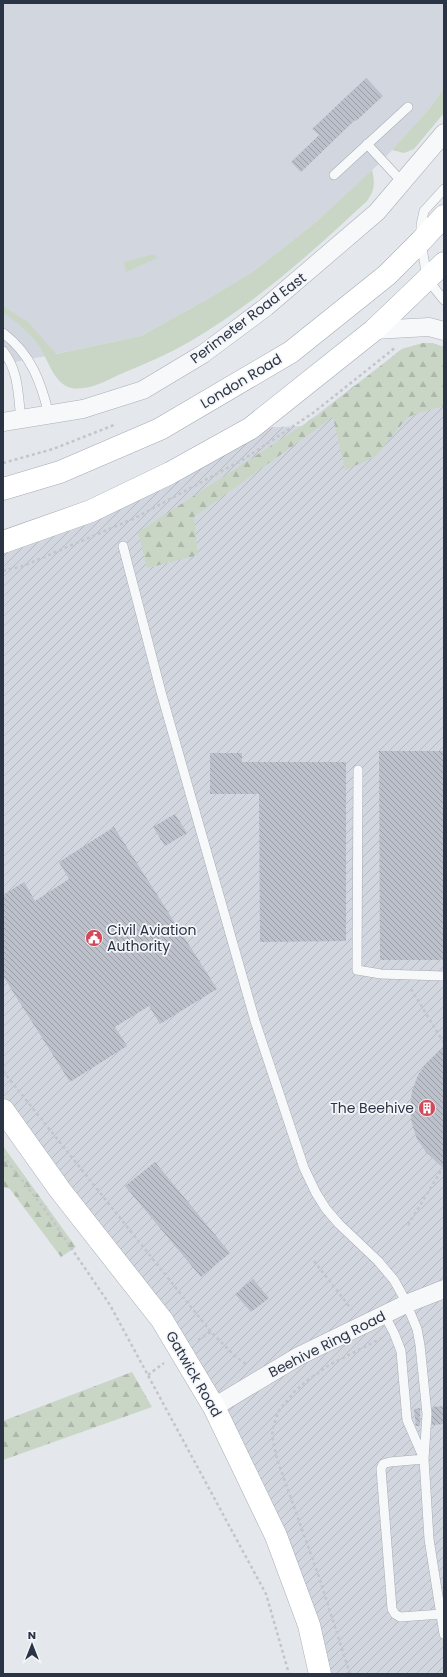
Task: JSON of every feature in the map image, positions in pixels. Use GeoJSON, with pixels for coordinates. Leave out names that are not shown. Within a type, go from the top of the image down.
{"type":"FeatureCollection","features":[{"type":"Feature","properties":{"kind":"main road","name":"London Road"},"geometry":{"type":"LineString","coordinates":[[3,489],[60,472],[160,429],[291,352],[387,275],[421,242],[444,216]]}},
{"type":"Feature","properties":{"kind":"main road"},"geometry":{"type":"LineString","coordinates":[[3,542],[91,511],[170,473],[251,428],[374,330],[444,263]]}},
{"type":"Feature","properties":{"kind":"main road","name":"Gatwick Road"},"geometry":{"type":"LineString","coordinates":[[3,1110],[60,1190],[162,1320],[214,1407],[276,1536],[309,1625],[320,1674]]}},
{"type":"Feature","properties":{"kind":"street","name":"Perimeter Road East"},"geometry":{"type":"LineString","coordinates":[[3,422],[83,408],[142,390],[203,354],[266,307],[333,252],[377,212],[444,133]]}},
{"type":"Feature","properties":{"kind":"street"},"geometry":{"type":"LineString","coordinates":[[374,330],[429,327],[444,331]]}},
{"type":"Feature","properties":{"kind":"street","name":"Beehive Ring Road"},"geometry":{"type":"LineString","coordinates":[[214,1407],[295,1358],[384,1314],[444,1289]]}},
{"type":"Feature","properties":{"kind":"lane"},"geometry":{"type":"LineString","coordinates":[[334,175],[408,107]]}},
{"type":"Feature","properties":{"kind":"lane"},"geometry":{"type":"LineString","coordinates":[[368,144],[403,183]]}},
{"type":"Feature","properties":{"kind":"lane"},"geometry":{"type":"LineString","coordinates":[[444,189],[424,211],[421,225],[421,242],[427,279],[444,300]]}},
{"type":"Feature","properties":{"kind":"lane"},"geometry":{"type":"LineString","coordinates":[[3,333],[20,348],[27,357],[39,384],[48,415]]}},
{"type":"Feature","properties":{"kind":"lane"},"geometry":{"type":"LineString","coordinates":[[3,351],[12,363],[16,373],[21,420]]}},
{"type":"Feature","properties":{"kind":"lane"},"geometry":{"type":"LineString","coordinates":[[123,546],[161,692],[255,1021],[304,1168],[316,1193],[326,1209],[339,1224],[383,1266],[398,1286],[419,1338],[427,1414],[424,1459],[430,1540],[444,1634]]}},
{"type":"Feature","properties":{"kind":"lane"},"geometry":{"type":"LineString","coordinates":[[358,770],[357,970],[380,974],[444,976]]}},
{"type":"Feature","properties":{"kind":"lane"},"geometry":{"type":"LineString","coordinates":[[384,1314],[394,1333],[402,1358],[408,1420],[424,1459]]}},
{"type":"Feature","properties":{"kind":"lane"},"geometry":{"type":"LineString","coordinates":[[424,1459],[390,1462],[383,1464],[381,1470],[392,1609],[395,1614],[400,1617],[442,1614]]}},
{"type":"Feature","properties":{"kind":"path"},"geometry":{"type":"LineString","coordinates":[[3,463],[53,449],[115,424]]}},
{"type":"Feature","properties":{"kind":"path"},"geometry":{"type":"LineString","coordinates":[[409,986],[444,1043]]}},
{"type":"Feature","properties":{"kind":"path"},"geometry":{"type":"LineString","coordinates":[[3,1071],[211,1332],[235,1356],[247,1365],[253,1361]]}},
{"type":"Feature","properties":{"kind":"path"},"geometry":{"type":"LineString","coordinates":[[338,1107],[410,1106]]}},
{"type":"Feature","properties":{"kind":"path"},"geometry":{"type":"LineString","coordinates":[[3,1156],[46,1211],[110,1305],[266,1594],[289,1674]]}},
{"type":"Feature","properties":{"kind":"path"},"geometry":{"type":"LineString","coordinates":[[408,1225],[444,1166]]}},
{"type":"Feature","properties":{"kind":"path"},"geometry":{"type":"LineString","coordinates":[[314,1262],[363,1324]]}},
{"type":"Feature","properties":{"kind":"path"},"geometry":{"type":"LineString","coordinates":[[350,1674],[319,1577],[272,1443],[273,1428],[278,1412],[295,1391],[308,1380],[341,1358],[394,1333]]}},
{"type":"Feature","properties":{"kind":"path"},"geometry":{"type":"LineString","coordinates":[[295,1358],[308,1380]]}},
{"type":"Feature","properties":{"kind":"shaded area"},"geometry":{"type":"Polygon","coordinates":[[[3,3],[444,3],[444,88],[430,108],[383,160],[316,222],[254,271],[206,300],[141,336],[3,364],[3,3]]]}},
{"type":"Feature","properties":{"kind":"shaded area"},"geometry":{"type":"Polygon","coordinates":[[[423,343],[432,343],[444,347],[444,1674],[320,1674],[214,1407],[3,1110],[3,542],[251,428],[302,426],[402,349],[423,343]]]}},
{"type":"Feature","properties":{"kind":"green space"},"geometry":{"type":"Polygon","coordinates":[[[444,88],[444,113],[414,149],[404,153],[392,150],[430,108],[444,88]]]}},
{"type":"Feature","properties":{"kind":"green space"},"geometry":{"type":"Polygon","coordinates":[[[372,170],[374,186],[372,194],[367,201],[304,258],[260,294],[213,327],[173,351],[96,385],[75,388],[62,384],[54,373],[41,348],[22,326],[3,313],[3,306],[29,323],[56,354],[141,336],[206,300],[254,271],[316,222],[372,170]]]}},
{"type":"Feature","properties":{"kind":"green space"},"geometry":{"type":"Polygon","coordinates":[[[155,254],[157,258],[126,272],[124,262],[155,254]]]}},
{"type":"Feature","properties":{"kind":"green space"},"geometry":{"type":"Polygon","coordinates":[[[423,343],[432,343],[444,347],[444,406],[415,414],[407,418],[375,457],[345,470],[333,417],[194,517],[198,555],[147,568],[138,532],[317,416],[402,349],[423,343]]]}},
{"type":"Feature","properties":{"kind":"green space"},"geometry":{"type":"Polygon","coordinates":[[[3,1146],[76,1247],[61,1257],[10,1189],[3,1187],[3,1146]]]}},
{"type":"Feature","properties":{"kind":"green space"},"geometry":{"type":"Polygon","coordinates":[[[132,1372],[152,1407],[3,1460],[3,1421],[132,1372]]]}},
{"type":"Feature","properties":{"kind":"building"},"geometry":{"type":"Polygon","coordinates":[[[366,78],[383,96],[356,121],[355,120],[301,172],[291,162],[319,135],[312,129],[366,78]]]}},
{"type":"Feature","properties":{"kind":"building"},"geometry":{"type":"Polygon","coordinates":[[[379,751],[444,751],[444,960],[380,960],[379,751]]]}},
{"type":"Feature","properties":{"kind":"building"},"geometry":{"type":"Polygon","coordinates":[[[210,753],[242,753],[242,762],[346,762],[346,941],[260,942],[259,794],[210,794],[210,753]]]}},
{"type":"Feature","properties":{"kind":"building"},"geometry":{"type":"Polygon","coordinates":[[[175,814],[187,833],[165,846],[153,827],[175,814]]]}},
{"type":"Feature","properties":{"kind":"building","name":"Civil Aviation Authority"},"geometry":{"type":"Polygon","coordinates":[[[114,827],[217,989],[160,1024],[149,1006],[115,1027],[127,1046],[70,1082],[3,976],[3,895],[24,882],[35,901],[69,879],[59,862],[114,827]]]}},
{"type":"Feature","properties":{"kind":"building","name":"The Beehive"},"geometry":{"type":"Polygon","coordinates":[[[444,1047],[444,1169],[426,1152],[417,1139],[412,1124],[410,1109],[412,1091],[418,1075],[427,1062],[444,1047]]]}},
{"type":"Feature","properties":{"kind":"building"},"geometry":{"type":"Polygon","coordinates":[[[155,1162],[230,1253],[201,1277],[125,1186],[155,1162]]]}},
{"type":"Feature","properties":{"kind":"building"},"geometry":{"type":"Polygon","coordinates":[[[253,1279],[269,1298],[251,1312],[235,1294],[253,1279]]]}},
{"type":"Feature","properties":{"kind":"building"},"geometry":{"type":"Polygon","coordinates":[[[444,1406],[444,1424],[432,1425],[432,1407],[444,1406]]]}},
{"type":"Feature","properties":{"kind":"building"},"geometry":{"type":"Polygon","coordinates":[[[420,1408],[420,1426],[416,1426],[414,1409],[420,1408]]]}},
{"type":"Feature","properties":{"kind":"place","name":"Civil Aviation Authority"},"geometry":{"type":"Point","coordinates":[94,938]}},
{"type":"Feature","properties":{"kind":"place","name":"The Beehive"},"geometry":{"type":"Point","coordinates":[427,1108]}}]}
